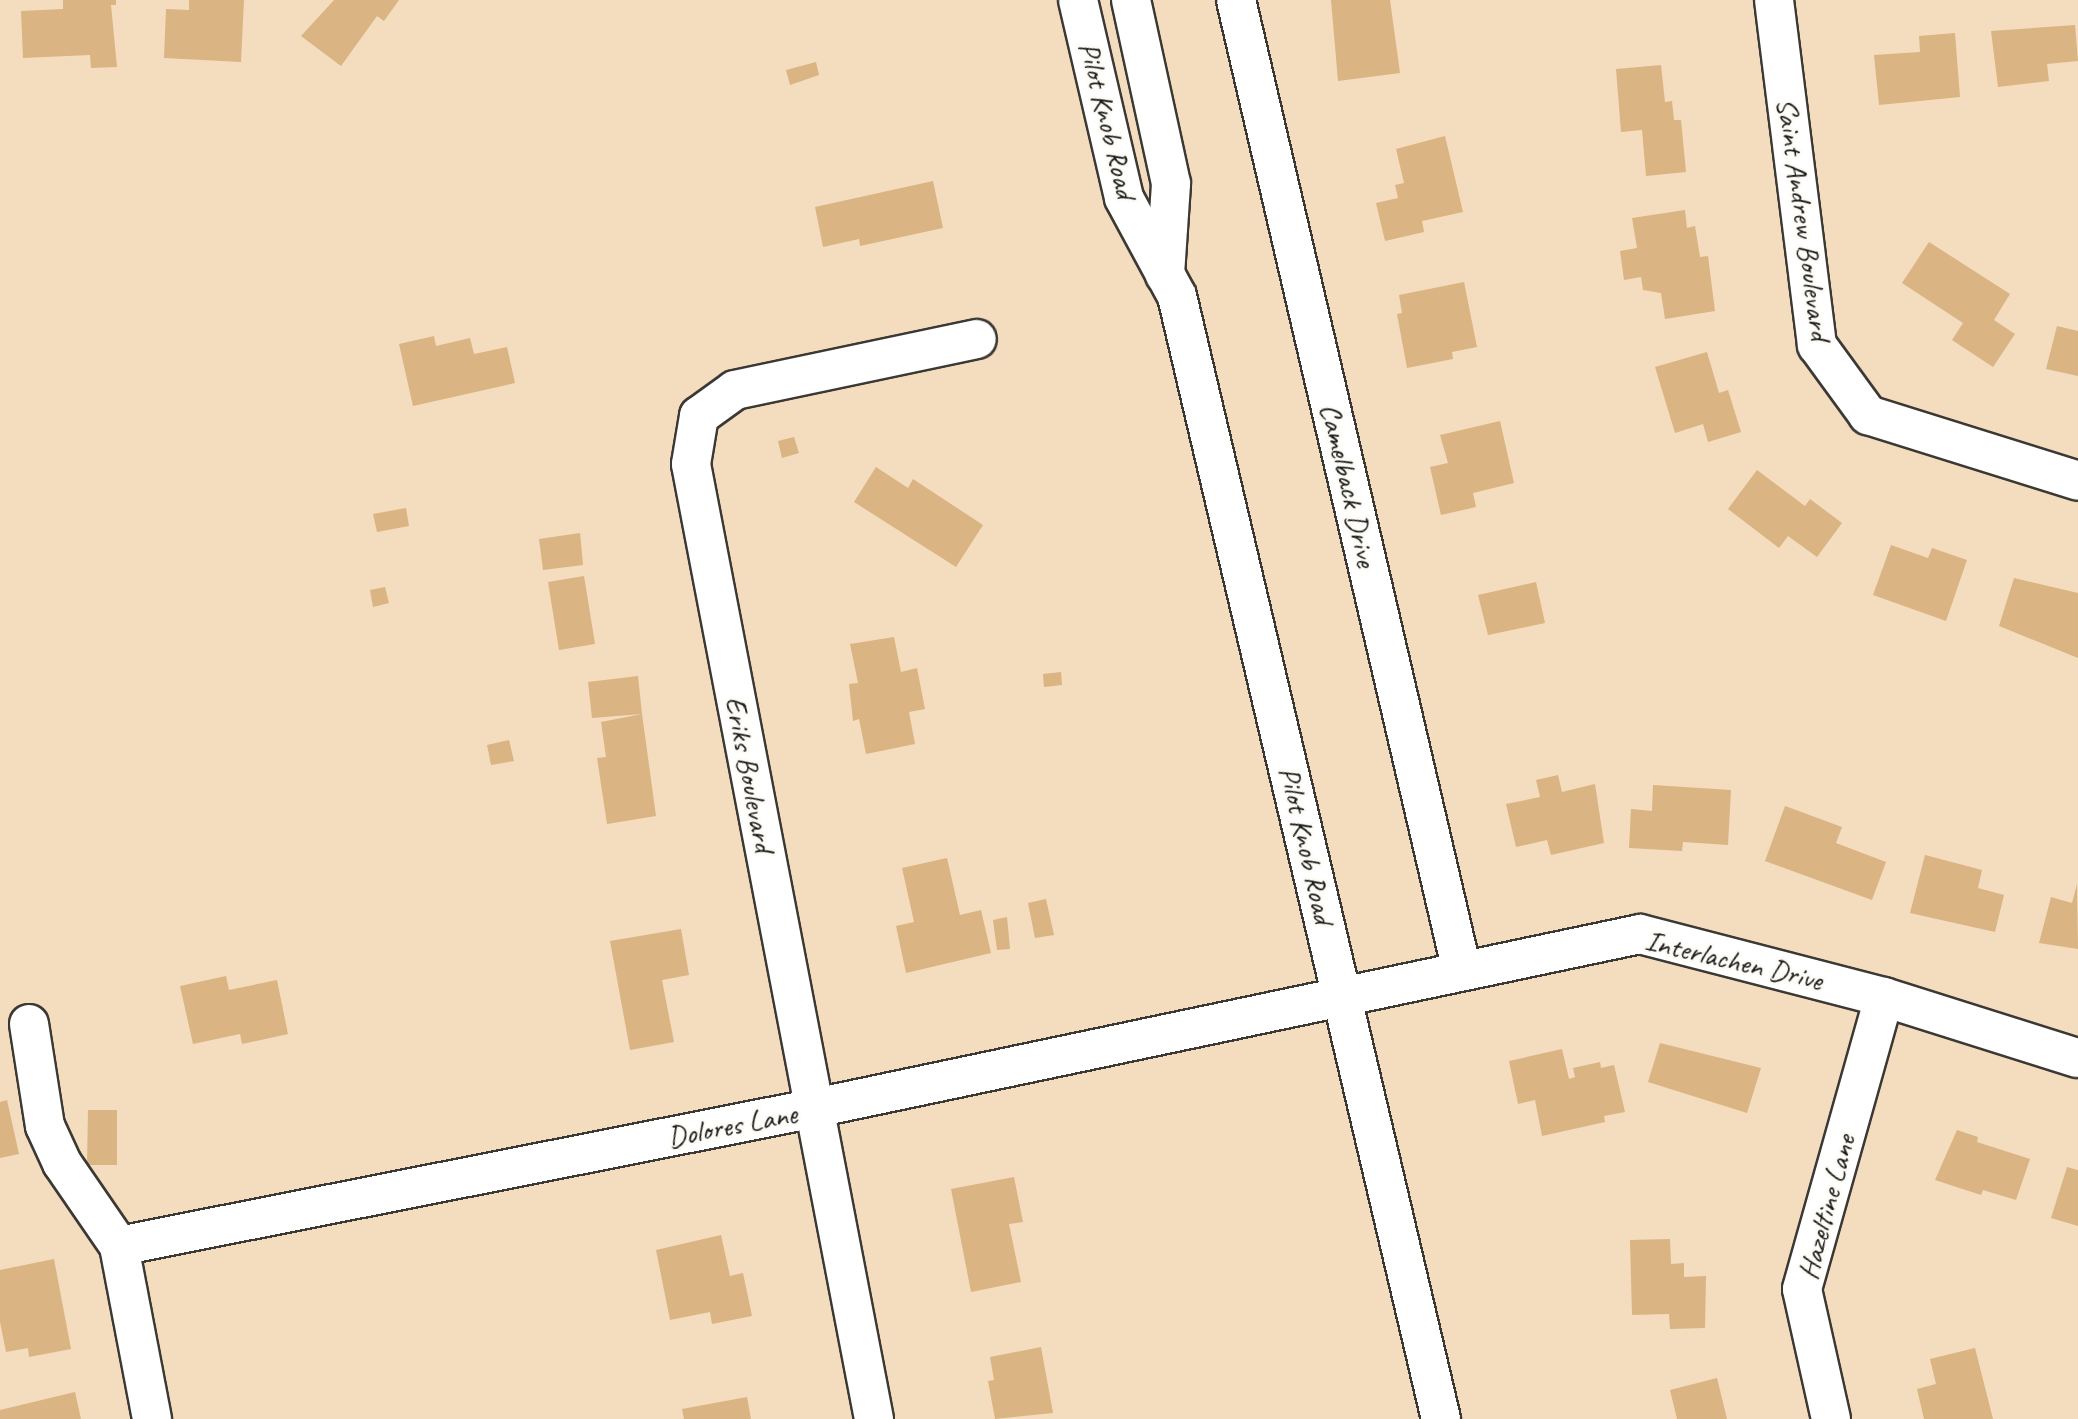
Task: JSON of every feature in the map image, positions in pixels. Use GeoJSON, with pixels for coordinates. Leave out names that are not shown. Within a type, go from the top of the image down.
{"type":"FeatureCollection","features":[{"type":"Feature","properties":{"kind":"street","name":"Pilot Knob Road"},"geometry":{"type":"LineString","coordinates":[[1078,0],[1124,198],[1177,296],[1441,1419]]}},
{"type":"Feature","properties":{"kind":"street","name":"Pilot Knob Road"},"geometry":{"type":"LineString","coordinates":[[1131,0],[1171,184],[1165,275]]}},
{"type":"Feature","properties":{"kind":"street","name":"Camelback Drive"},"geometry":{"type":"LineString","coordinates":[[1236,0],[1462,971]]}},
{"type":"Feature","properties":{"kind":"street","name":"Saint Andrew Boulevard"},"geometry":{"type":"LineString","coordinates":[[1774,0],[1817,345],[1868,415],[2078,481]]}},
{"type":"Feature","properties":{"kind":"street","name":"Eriks Boulevard"},"geometry":{"type":"LineString","coordinates":[[874,1419],[691,464],[699,416],[735,390],[977,339]]}},
{"type":"Feature","properties":{"kind":"street","name":"Interlachen Drive"},"geometry":{"type":"LineString","coordinates":[[1343,996],[1640,934],[1884,998],[2078,1058]]}},
{"type":"Feature","properties":{"kind":"street","name":"Dolores Lane"},"geometry":{"type":"LineString","coordinates":[[119,1245],[815,1108],[1343,996]]}},
{"type":"Feature","properties":{"kind":"street","name":"Hazeltine Lane"},"geometry":{"type":"LineString","coordinates":[[1831,1419],[1802,1289],[1884,998]]}},
{"type":"Feature","properties":{"kind":"street"},"geometry":{"type":"LineString","coordinates":[[29,1024],[45,1126],[62,1163],[119,1245],[152,1419]]}},
{"type":"Feature","properties":{"kind":"building"},"geometry":{"type":"Polygon","coordinates":[[[63,0],[116,0],[116,5],[111,5],[117,67],[91,68],[90,55],[23,58],[21,11],[63,9],[63,0]]]}},
{"type":"Feature","properties":{"kind":"building"},"geometry":{"type":"Polygon","coordinates":[[[189,0],[244,0],[241,62],[164,58],[166,9],[189,10],[189,0]]]}},
{"type":"Feature","properties":{"kind":"building"},"geometry":{"type":"Polygon","coordinates":[[[334,0],[399,0],[384,21],[377,16],[341,66],[301,36],[334,0]]]}},
{"type":"Feature","properties":{"kind":"building"},"geometry":{"type":"Polygon","coordinates":[[[1331,0],[1390,0],[1400,73],[1338,81],[1331,0]]]}},
{"type":"Feature","properties":{"kind":"building"},"geometry":{"type":"Polygon","coordinates":[[[2075,25],[2078,61],[2047,64],[2049,81],[1998,87],[1991,31],[2075,25]]]}},
{"type":"Feature","properties":{"kind":"building"},"geometry":{"type":"Polygon","coordinates":[[[1955,33],[1960,97],[1879,105],[1874,55],[1920,52],[1919,36],[1955,33]]]}},
{"type":"Feature","properties":{"kind":"building"},"geometry":{"type":"Polygon","coordinates":[[[816,62],[819,75],[790,85],[786,70],[816,62]]]}},
{"type":"Feature","properties":{"kind":"building"},"geometry":{"type":"Polygon","coordinates":[[[1661,65],[1665,102],[1672,101],[1674,120],[1681,120],[1686,172],[1646,176],[1642,130],[1621,132],[1616,69],[1661,65]]]}},
{"type":"Feature","properties":{"kind":"building"},"geometry":{"type":"Polygon","coordinates":[[[1445,136],[1463,212],[1422,221],[1424,232],[1385,241],[1376,203],[1398,198],[1395,185],[1404,183],[1396,149],[1445,136]]]}},
{"type":"Feature","properties":{"kind":"building"},"geometry":{"type":"Polygon","coordinates":[[[933,181],[943,228],[860,246],[859,239],[823,247],[815,207],[933,181]]]}},
{"type":"Feature","properties":{"kind":"building"},"geometry":{"type":"Polygon","coordinates":[[[1685,210],[1687,228],[1695,226],[1700,257],[1708,256],[1715,311],[1665,319],[1661,293],[1643,290],[1641,277],[1624,280],[1620,251],[1637,248],[1632,218],[1685,210]]]}},
{"type":"Feature","properties":{"kind":"building"},"geometry":{"type":"Polygon","coordinates":[[[1929,242],[2010,294],[1994,320],[2015,334],[1993,367],[1952,340],[1963,323],[1902,283],[1929,242]]]}},
{"type":"Feature","properties":{"kind":"building"},"geometry":{"type":"Polygon","coordinates":[[[1464,282],[1477,347],[1452,352],[1453,359],[1407,368],[1397,314],[1402,313],[1399,295],[1464,282]]]}},
{"type":"Feature","properties":{"kind":"building"},"geometry":{"type":"Polygon","coordinates":[[[2057,326],[2078,331],[2078,376],[2046,369],[2057,326]]]}},
{"type":"Feature","properties":{"kind":"building"},"geometry":{"type":"Polygon","coordinates":[[[434,336],[436,346],[470,338],[474,354],[507,347],[515,383],[413,406],[399,344],[434,336]]]}},
{"type":"Feature","properties":{"kind":"building"},"geometry":{"type":"Polygon","coordinates":[[[1707,352],[1719,393],[1728,390],[1741,432],[1708,442],[1703,424],[1675,433],[1655,367],[1707,352]]]}},
{"type":"Feature","properties":{"kind":"building"},"geometry":{"type":"Polygon","coordinates":[[[1500,421],[1514,483],[1473,493],[1476,507],[1441,515],[1430,467],[1448,463],[1440,435],[1500,421]]]}},
{"type":"Feature","properties":{"kind":"building"},"geometry":{"type":"Polygon","coordinates":[[[794,437],[799,453],[782,458],[778,441],[794,437]]]}},
{"type":"Feature","properties":{"kind":"building"},"geometry":{"type":"Polygon","coordinates":[[[876,467],[908,488],[913,479],[983,525],[956,567],[854,502],[876,467]]]}},
{"type":"Feature","properties":{"kind":"building"},"geometry":{"type":"Polygon","coordinates":[[[1757,470],[1805,506],[1810,499],[1842,523],[1817,557],[1788,536],[1779,548],[1728,509],[1757,470]]]}},
{"type":"Feature","properties":{"kind":"building"},"geometry":{"type":"Polygon","coordinates":[[[406,508],[409,526],[377,532],[373,514],[406,508]]]}},
{"type":"Feature","properties":{"kind":"building"},"geometry":{"type":"Polygon","coordinates":[[[580,533],[583,565],[543,570],[539,539],[580,533]]]}},
{"type":"Feature","properties":{"kind":"building"},"geometry":{"type":"Polygon","coordinates":[[[1891,545],[1928,558],[1932,548],[1967,560],[1946,621],[1873,595],[1891,545]]]}},
{"type":"Feature","properties":{"kind":"building"},"geometry":{"type":"Polygon","coordinates":[[[584,576],[595,644],[559,650],[548,582],[584,576]]]}},
{"type":"Feature","properties":{"kind":"building"},"geometry":{"type":"Polygon","coordinates":[[[2014,578],[2078,593],[2078,658],[1999,626],[2014,578]]]}},
{"type":"Feature","properties":{"kind":"building"},"geometry":{"type":"Polygon","coordinates":[[[1536,582],[1545,623],[1488,635],[1478,595],[1536,582]]]}},
{"type":"Feature","properties":{"kind":"building"},"geometry":{"type":"Polygon","coordinates":[[[385,587],[389,603],[373,607],[370,590],[385,587]]]}},
{"type":"Feature","properties":{"kind":"building"},"geometry":{"type":"Polygon","coordinates":[[[894,637],[901,672],[917,668],[925,709],[909,712],[915,744],[866,754],[859,719],[853,721],[849,684],[858,683],[850,644],[894,637]]]}},
{"type":"Feature","properties":{"kind":"building"},"geometry":{"type":"Polygon","coordinates":[[[1061,672],[1062,685],[1044,687],[1043,674],[1061,672]]]}},
{"type":"Feature","properties":{"kind":"building"},"geometry":{"type":"Polygon","coordinates":[[[638,676],[642,714],[592,718],[588,682],[638,676]]]}},
{"type":"Feature","properties":{"kind":"building"},"geometry":{"type":"Polygon","coordinates":[[[642,714],[656,816],[607,824],[597,758],[606,757],[601,722],[642,714]]]}},
{"type":"Feature","properties":{"kind":"building"},"geometry":{"type":"Polygon","coordinates":[[[509,740],[514,761],[491,765],[487,745],[509,740]]]}},
{"type":"Feature","properties":{"kind":"building"},"geometry":{"type":"Polygon","coordinates":[[[1558,775],[1562,792],[1595,784],[1604,843],[1551,855],[1547,840],[1516,847],[1506,804],[1540,797],[1536,780],[1558,775]]]}},
{"type":"Feature","properties":{"kind":"building"},"geometry":{"type":"Polygon","coordinates":[[[1653,785],[1731,790],[1728,845],[1683,842],[1682,851],[1629,848],[1631,809],[1652,811],[1653,785]]]}},
{"type":"Feature","properties":{"kind":"building"},"geometry":{"type":"Polygon","coordinates":[[[1785,806],[1842,827],[1836,843],[1886,862],[1872,900],[1765,861],[1785,806]]]}},
{"type":"Feature","properties":{"kind":"building"},"geometry":{"type":"Polygon","coordinates":[[[1925,855],[1982,870],[1978,888],[2004,895],[1995,932],[1910,913],[1925,855]]]}},
{"type":"Feature","properties":{"kind":"building"},"geometry":{"type":"Polygon","coordinates":[[[947,858],[960,915],[981,910],[991,953],[906,973],[896,926],[914,922],[902,868],[947,858]]]}},
{"type":"Feature","properties":{"kind":"building"},"geometry":{"type":"Polygon","coordinates":[[[2077,884],[2078,949],[2039,943],[2051,897],[2072,903],[2077,884]]]}},
{"type":"Feature","properties":{"kind":"building"},"geometry":{"type":"Polygon","coordinates":[[[1046,899],[1054,935],[1035,938],[1028,903],[1046,899]]]}},
{"type":"Feature","properties":{"kind":"building"},"geometry":{"type":"Polygon","coordinates":[[[1007,917],[1010,949],[997,950],[993,920],[1007,917]]]}},
{"type":"Feature","properties":{"kind":"building"},"geometry":{"type":"Polygon","coordinates":[[[681,929],[689,975],[662,980],[674,1042],[630,1050],[610,941],[681,929]]]}},
{"type":"Feature","properties":{"kind":"building"},"geometry":{"type":"Polygon","coordinates":[[[226,976],[229,990],[277,980],[288,1034],[242,1044],[240,1034],[193,1044],[180,986],[226,976]]]}},
{"type":"Feature","properties":{"kind":"building"},"geometry":{"type":"Polygon","coordinates":[[[1660,1043],[1761,1068],[1747,1113],[1648,1082],[1660,1043]]]}},
{"type":"Feature","properties":{"kind":"building"},"geometry":{"type":"Polygon","coordinates":[[[1562,1049],[1569,1079],[1575,1077],[1573,1068],[1600,1062],[1601,1068],[1614,1065],[1625,1112],[1604,1116],[1605,1122],[1542,1136],[1535,1100],[1518,1104],[1509,1061],[1562,1049]]]}},
{"type":"Feature","properties":{"kind":"building"},"geometry":{"type":"Polygon","coordinates":[[[7,1100],[19,1154],[0,1158],[0,1102],[7,1100]]]}},
{"type":"Feature","properties":{"kind":"building"},"geometry":{"type":"Polygon","coordinates":[[[88,1110],[117,1110],[117,1165],[87,1165],[88,1110]]]}},
{"type":"Feature","properties":{"kind":"building"},"geometry":{"type":"Polygon","coordinates":[[[1957,1130],[1978,1137],[1977,1142],[2030,1159],[2016,1200],[1983,1190],[1981,1195],[1935,1180],[1957,1130]]]}},
{"type":"Feature","properties":{"kind":"building"},"geometry":{"type":"Polygon","coordinates":[[[2067,1167],[2078,1170],[2078,1226],[2051,1218],[2067,1167]]]}},
{"type":"Feature","properties":{"kind":"building"},"geometry":{"type":"Polygon","coordinates":[[[1014,1177],[1023,1222],[1009,1224],[1021,1282],[971,1292],[951,1189],[1014,1177]]]}},
{"type":"Feature","properties":{"kind":"building"},"geometry":{"type":"Polygon","coordinates":[[[721,1235],[730,1276],[743,1273],[752,1316],[712,1324],[710,1312],[670,1320],[656,1250],[721,1235]]]}},
{"type":"Feature","properties":{"kind":"building"},"geometry":{"type":"Polygon","coordinates":[[[1670,1239],[1671,1264],[1684,1263],[1684,1277],[1706,1276],[1705,1328],[1670,1329],[1669,1314],[1632,1315],[1630,1240],[1670,1239]]]}},
{"type":"Feature","properties":{"kind":"building"},"geometry":{"type":"Polygon","coordinates":[[[54,1259],[71,1349],[29,1357],[28,1348],[6,1352],[0,1322],[0,1270],[54,1259]]]}},
{"type":"Feature","properties":{"kind":"building"},"geometry":{"type":"Polygon","coordinates":[[[1041,1347],[1053,1413],[995,1419],[988,1381],[994,1380],[990,1357],[1041,1347]]]}},
{"type":"Feature","properties":{"kind":"building"},"geometry":{"type":"Polygon","coordinates":[[[1975,1348],[1993,1419],[1924,1419],[1917,1389],[1936,1384],[1930,1359],[1975,1348]]]}},
{"type":"Feature","properties":{"kind":"building"},"geometry":{"type":"Polygon","coordinates":[[[1717,1378],[1727,1419],[1677,1419],[1670,1390],[1717,1378]]]}},
{"type":"Feature","properties":{"kind":"building"},"geometry":{"type":"Polygon","coordinates":[[[75,1392],[81,1419],[0,1419],[0,1410],[75,1392]]]}},
{"type":"Feature","properties":{"kind":"building"},"geometry":{"type":"Polygon","coordinates":[[[747,1397],[751,1419],[684,1419],[682,1409],[747,1397]]]}}]}
